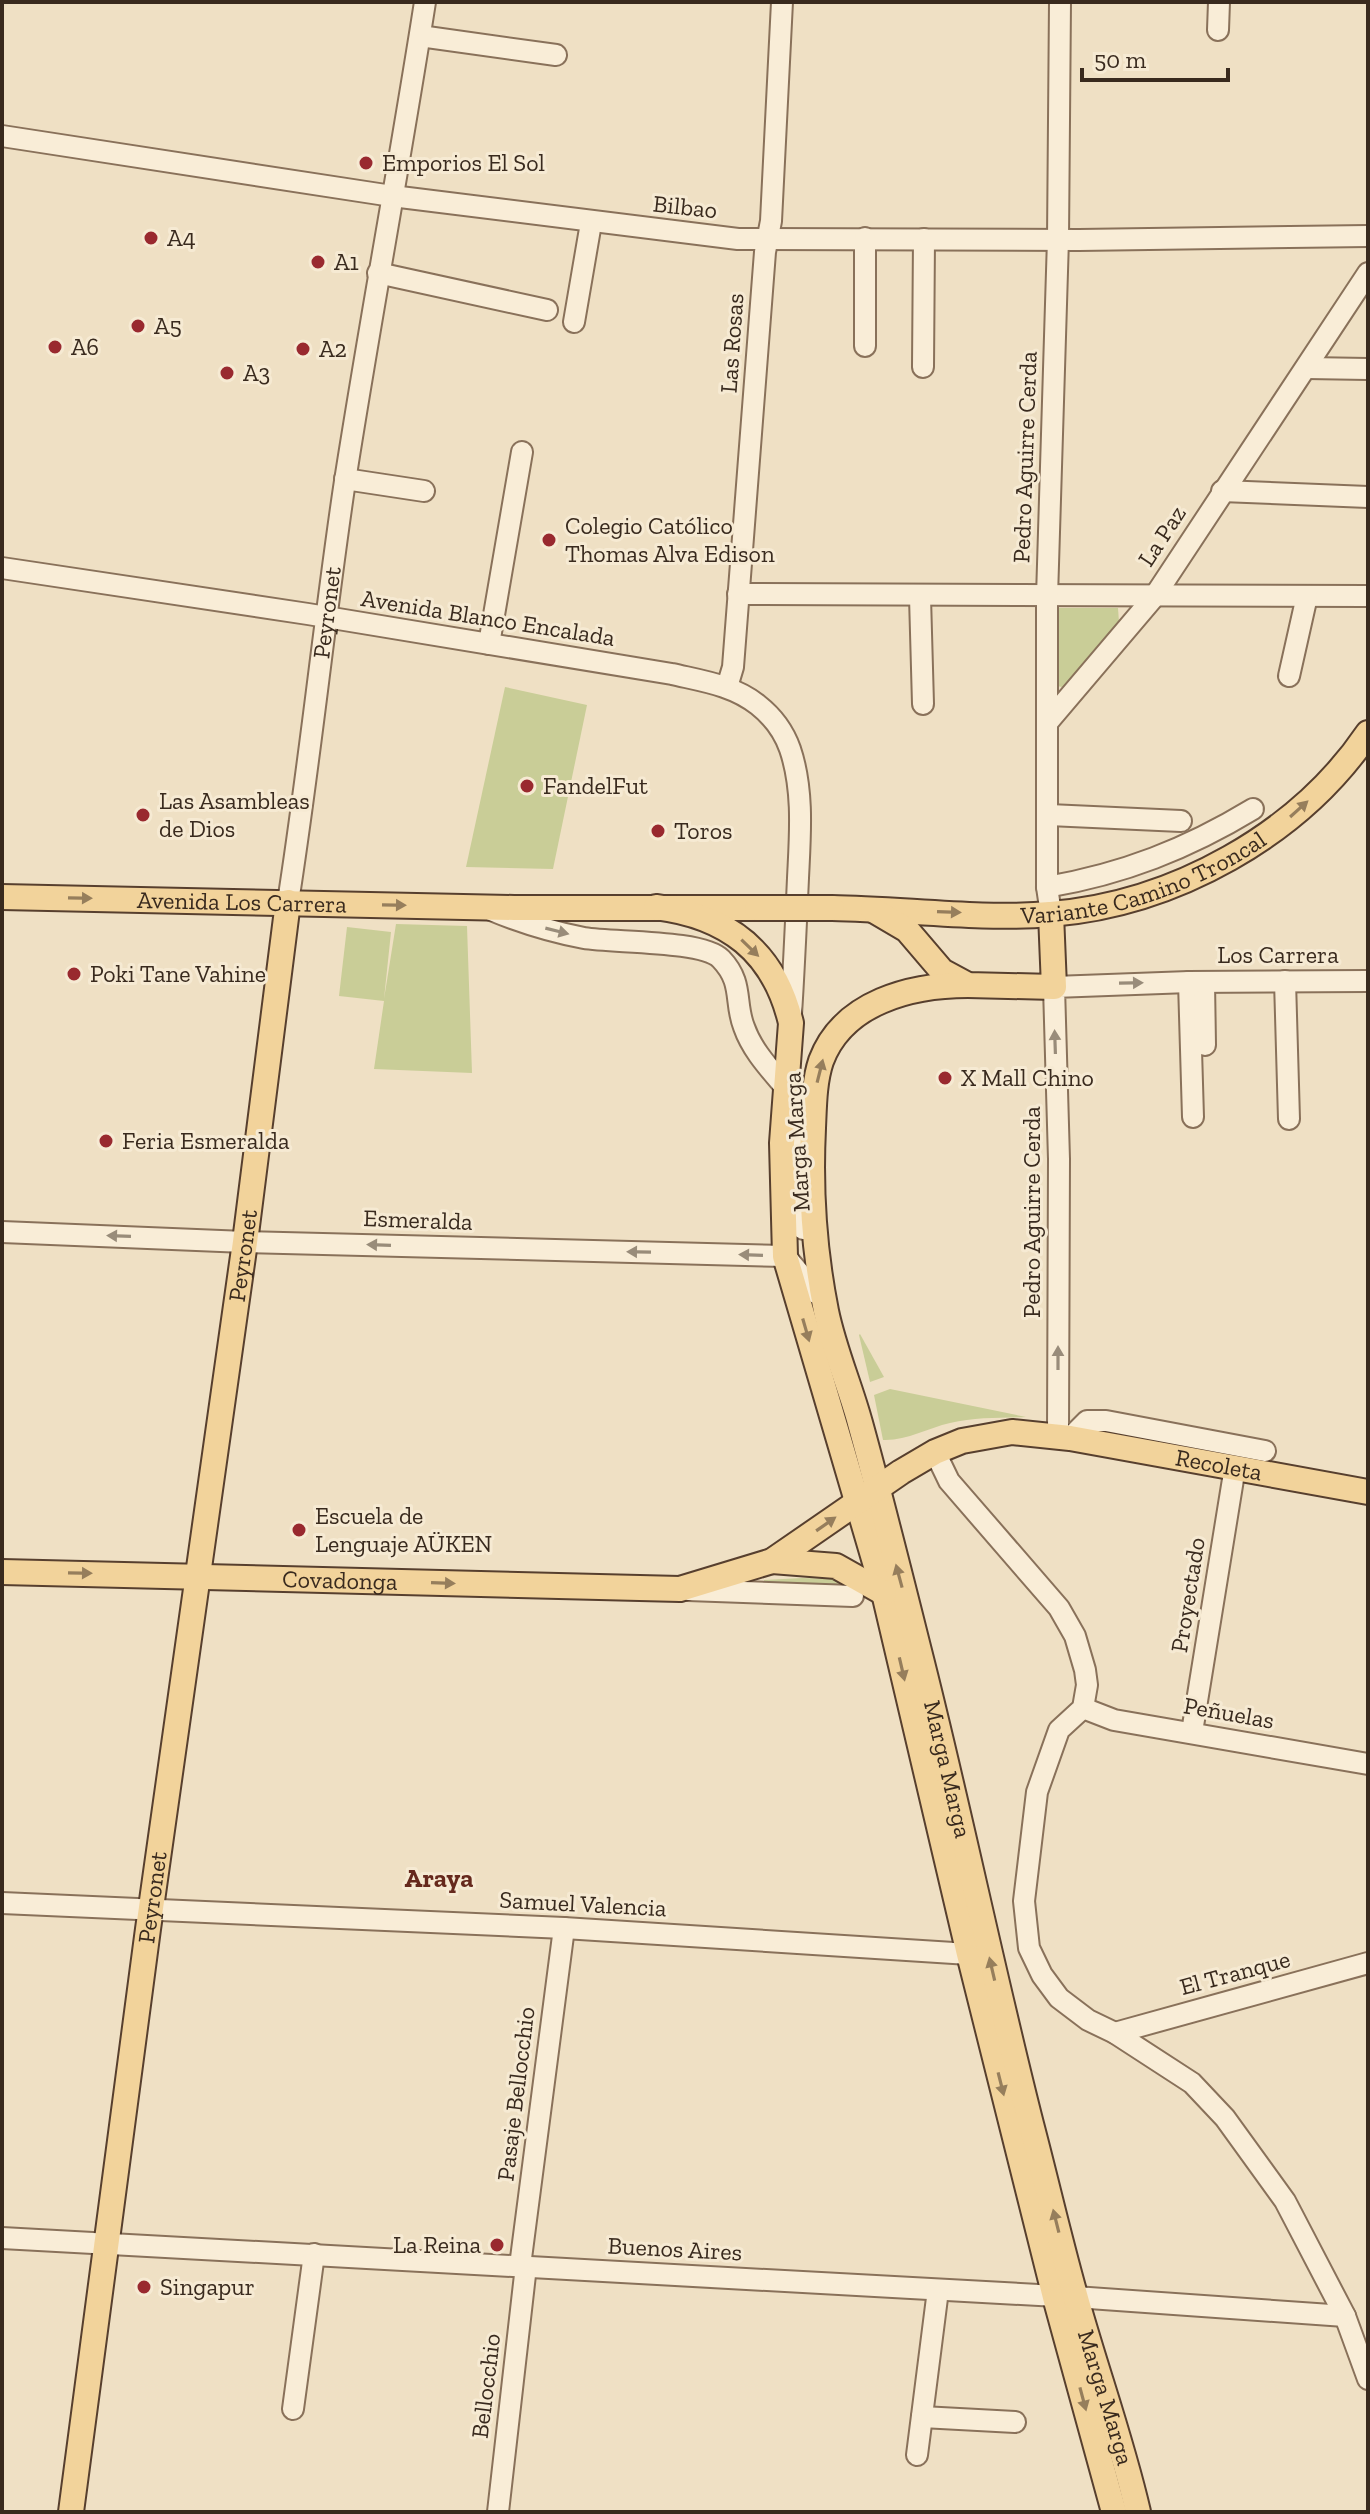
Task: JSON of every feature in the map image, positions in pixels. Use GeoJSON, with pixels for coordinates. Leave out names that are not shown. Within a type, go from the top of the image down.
{"type":"FeatureCollection","features":[{"type":"Feature","properties":{"kind":"main road","name":"Variante Camino Troncal"},"geometry":{"type":"LineString","coordinates":[[871,909],[1051,914],[1105,905],[1173,885],[1232,858],[1272,833],[1318,791],[1355,752],[1368,733]]}},
{"type":"Feature","properties":{"kind":"main road","name":"Avenida Los Carrera"},"geometry":{"type":"LineString","coordinates":[[2,897],[483,907],[871,909]]}},
{"type":"Feature","properties":{"kind":"main road","name":"Peyronet"},"geometry":{"type":"LineString","coordinates":[[71,2512],[151,1910],[245,1242],[288,902]]}},
{"type":"Feature","properties":{"kind":"main road"},"geometry":{"type":"LineString","coordinates":[[656,907],[700,915],[734,933],[748,945],[780,989],[791,1023]]}},
{"type":"Feature","properties":{"kind":"main road"},"geometry":{"type":"LineString","coordinates":[[871,909],[907,930],[942,971],[968,985]]}},
{"type":"Feature","properties":{"kind":"main road"},"geometry":{"type":"LineString","coordinates":[[821,1304],[812,1184],[814,1111],[817,1074],[836,1034],[855,1015],[872,1005],[920,989],[968,985],[1054,987],[1051,914]]}},
{"type":"Feature","properties":{"kind":"main road","name":"Marga Marga"},"geometry":{"type":"LineString","coordinates":[[791,1023],[782,1143],[785,1256],[919,1652],[968,1850],[1114,2512]]}},
{"type":"Feature","properties":{"kind":"main road","name":"Marga Marga"},"geometry":{"type":"LineString","coordinates":[[821,1304],[859,1420],[867,1495],[884,1593],[969,1954],[1065,2297],[1123,2447],[1138,2512]]}},
{"type":"Feature","properties":{"kind":"main road","name":"Recoleta"},"geometry":{"type":"LineString","coordinates":[[867,1495],[935,1452],[962,1441],[1012,1432],[1064,1437],[1368,1492]]}},
{"type":"Feature","properties":{"kind":"main road","name":"Covadonga"},"geometry":{"type":"LineString","coordinates":[[2,1572],[680,1589],[772,1561],[867,1495]]}},
{"type":"Feature","properties":{"kind":"main road"},"geometry":{"type":"LineString","coordinates":[[772,1561],[836,1566],[884,1593]]}},
{"type":"Feature","properties":{"kind":"street","name":"Peyronet"},"geometry":{"type":"LineString","coordinates":[[288,902],[345,479],[425,2]]}},
{"type":"Feature","properties":{"kind":"street","name":"Las Rosas"},"geometry":{"type":"LineString","coordinates":[[727,687],[733,667],[767,238],[771,221],[782,2]]}},
{"type":"Feature","properties":{"kind":"street","name":"Pedro Aguirre Cerda"},"geometry":{"type":"LineString","coordinates":[[1051,914],[1047,887],[1047,597],[1058,239],[1060,2]]}},
{"type":"Feature","properties":{"kind":"street"},"geometry":{"type":"LineString","coordinates":[[1218,30],[1219,2]]}},
{"type":"Feature","properties":{"kind":"street"},"geometry":{"type":"LineString","coordinates":[[420,36],[556,55]]}},
{"type":"Feature","properties":{"kind":"street","name":"Bilbao"},"geometry":{"type":"LineString","coordinates":[[2,136],[392,196],[738,239],[1368,236]]}},
{"type":"Feature","properties":{"kind":"street"},"geometry":{"type":"LineString","coordinates":[[574,322],[591,223]]}},
{"type":"Feature","properties":{"kind":"street"},"geometry":{"type":"LineString","coordinates":[[865,238],[865,346]]}},
{"type":"Feature","properties":{"kind":"street"},"geometry":{"type":"LineString","coordinates":[[923,367],[924,239]]}},
{"type":"Feature","properties":{"kind":"street"},"geometry":{"type":"LineString","coordinates":[[378,273],[547,310]]}},
{"type":"Feature","properties":{"kind":"street","name":"La Paz"},"geometry":{"type":"LineString","coordinates":[[1047,723],[1154,597],[1368,273]]}},
{"type":"Feature","properties":{"kind":"street"},"geometry":{"type":"LineString","coordinates":[[1307,368],[1368,369]]}},
{"type":"Feature","properties":{"kind":"street"},"geometry":{"type":"LineString","coordinates":[[489,644],[522,452]]}},
{"type":"Feature","properties":{"kind":"street"},"geometry":{"type":"LineString","coordinates":[[345,479],[424,491]]}},
{"type":"Feature","properties":{"kind":"street"},"geometry":{"type":"LineString","coordinates":[[1222,491],[1368,497]]}},
{"type":"Feature","properties":{"kind":"street","name":"Avenida Blanco Encalada"},"geometry":{"type":"LineString","coordinates":[[2,568],[325,617],[672,674],[727,687]]}},
{"type":"Feature","properties":{"kind":"street"},"geometry":{"type":"LineString","coordinates":[[738,594],[920,597],[1368,596]]}},
{"type":"Feature","properties":{"kind":"street"},"geometry":{"type":"LineString","coordinates":[[1289,676],[1307,596]]}},
{"type":"Feature","properties":{"kind":"street"},"geometry":{"type":"LineString","coordinates":[[920,597],[923,704]]}},
{"type":"Feature","properties":{"kind":"street","name":"Marga Marga"},"geometry":{"type":"LineString","coordinates":[[727,687],[752,700],[775,722],[789,746],[796,771],[799,851],[791,1023],[804,1245],[821,1304]]}},
{"type":"Feature","properties":{"kind":"street","name":"Variante Camino Troncal"},"geometry":{"type":"LineString","coordinates":[[1047,887],[1082,881],[1171,852],[1209,836],[1253,809]]}},
{"type":"Feature","properties":{"kind":"street"},"geometry":{"type":"LineString","coordinates":[[1049,815],[1181,821]]}},
{"type":"Feature","properties":{"kind":"street","name":"Avenida Los Carrera"},"geometry":{"type":"LineString","coordinates":[[483,907],[518,921],[585,938],[692,947]]}},
{"type":"Feature","properties":{"kind":"street","name":"Marga Marga"},"geometry":{"type":"LineString","coordinates":[[692,947],[712,951],[728,967],[737,984],[742,1024],[755,1052],[785,1087]]}},
{"type":"Feature","properties":{"kind":"street"},"geometry":{"type":"LineString","coordinates":[[1285,981],[1289,1119]]}},
{"type":"Feature","properties":{"kind":"street","name":"Los Carrera"},"geometry":{"type":"LineString","coordinates":[[1054,987],[1368,981]]}},
{"type":"Feature","properties":{"kind":"street"},"geometry":{"type":"LineString","coordinates":[[1196,982],[1205,1045]]}},
{"type":"Feature","properties":{"kind":"street","name":"Los Carrera"},"geometry":{"type":"LineString","coordinates":[[1193,1117],[1196,982]]}},
{"type":"Feature","properties":{"kind":"street","name":"Pedro Aguirre Cerda"},"geometry":{"type":"LineString","coordinates":[[1054,987],[1064,1437]]}},
{"type":"Feature","properties":{"kind":"street","name":"Esmeralda"},"geometry":{"type":"LineString","coordinates":[[2,1232],[245,1242],[785,1256]]}},
{"type":"Feature","properties":{"kind":"street"},"geometry":{"type":"LineString","coordinates":[[785,1256],[821,1304]]}},
{"type":"Feature","properties":{"kind":"street","name":"Recoleta"},"geometry":{"type":"LineString","coordinates":[[1064,1437],[1087,1421],[1106,1421],[1265,1451]]}},
{"type":"Feature","properties":{"kind":"street"},"geometry":{"type":"LineString","coordinates":[[935,1452],[949,1481],[1059,1608],[1075,1636],[1085,1670],[1087,1685],[1083,1708],[1059,1730],[1037,1792],[1024,1901],[1029,1948],[1042,1975],[1059,1998],[1077,2013],[1115,2033],[1192,2083],[1225,2118],[1285,2201],[1345,2316],[1368,2379]]}},
{"type":"Feature","properties":{"kind":"street","name":"Proyectado"},"geometry":{"type":"LineString","coordinates":[[1192,1732],[1235,1467]]}},
{"type":"Feature","properties":{"kind":"street","name":"Covadonga"},"geometry":{"type":"LineString","coordinates":[[680,1589],[853,1596]]}},
{"type":"Feature","properties":{"kind":"street","name":"Peñuelas"},"geometry":{"type":"LineString","coordinates":[[1083,1708],[1114,1720],[1368,1764]]}},
{"type":"Feature","properties":{"kind":"street","name":"Samuel Valencia"},"geometry":{"type":"LineString","coordinates":[[2,1903],[564,1928],[969,1954]]}},
{"type":"Feature","properties":{"kind":"street","name":"Pasaje Bellocchio"},"geometry":{"type":"LineString","coordinates":[[523,2266],[564,1928]]}},
{"type":"Feature","properties":{"kind":"street","name":"El Tranque"},"geometry":{"type":"LineString","coordinates":[[1115,2033],[1368,1963]]}},
{"type":"Feature","properties":{"kind":"street","name":"Buenos Aires"},"geometry":{"type":"LineString","coordinates":[[2,2238],[1065,2297],[1345,2316]]}},
{"type":"Feature","properties":{"kind":"street"},"geometry":{"type":"LineString","coordinates":[[293,2409],[314,2254]]}},
{"type":"Feature","properties":{"kind":"street","name":"Bellocchio"},"geometry":{"type":"LineString","coordinates":[[498,2512],[523,2266]]}},
{"type":"Feature","properties":{"kind":"street"},"geometry":{"type":"LineString","coordinates":[[917,2455],[938,2290]]}},
{"type":"Feature","properties":{"kind":"street"},"geometry":{"type":"LineString","coordinates":[[922,2417],[1015,2422]]}},
{"type":"Feature","properties":{"kind":"green space"},"geometry":{"type":"Polygon","coordinates":[[[1058,608],[1118,608],[1119,622],[1067,688],[1057,686],[1058,608]]]}},
{"type":"Feature","properties":{"kind":"green space","name":"FandelFut"},"geometry":{"type":"Polygon","coordinates":[[[505,687],[587,705],[553,869],[466,867],[505,687]]]}},
{"type":"Feature","properties":{"kind":"green space"},"geometry":{"type":"Polygon","coordinates":[[[396,924],[467,926],[472,1073],[374,1069],[384,1001],[339,996],[347,927],[391,932],[384,999],[396,924]]]}},
{"type":"Feature","properties":{"kind":"green space"},"geometry":{"type":"Polygon","coordinates":[[[860,1334],[884,1377],[870,1382],[860,1334]]]}},
{"type":"Feature","properties":{"kind":"green space"},"geometry":{"type":"Polygon","coordinates":[[[890,1389],[1026,1417],[959,1421],[909,1436],[883,1440],[874,1395],[890,1389]]]}},
{"type":"Feature","properties":{"kind":"green space"},"geometry":{"type":"Polygon","coordinates":[[[837,1579],[857,1586],[762,1589],[764,1580],[837,1579]]]}},
{"type":"Feature","properties":{"kind":"place","name":"Emporios El Sol"},"geometry":{"type":"Point","coordinates":[366,163]}},
{"type":"Feature","properties":{"kind":"place","name":"A4"},"geometry":{"type":"Point","coordinates":[151,238]}},
{"type":"Feature","properties":{"kind":"place","name":"A1"},"geometry":{"type":"Point","coordinates":[318,262]}},
{"type":"Feature","properties":{"kind":"place","name":"A5"},"geometry":{"type":"Point","coordinates":[138,326]}},
{"type":"Feature","properties":{"kind":"place","name":"A6"},"geometry":{"type":"Point","coordinates":[55,347]}},
{"type":"Feature","properties":{"kind":"place","name":"A2"},"geometry":{"type":"Point","coordinates":[303,349]}},
{"type":"Feature","properties":{"kind":"place","name":"A3"},"geometry":{"type":"Point","coordinates":[227,373]}},
{"type":"Feature","properties":{"kind":"place","name":"Colegio Católico Thomas Alva Edison"},"geometry":{"type":"Point","coordinates":[549,540]}},
{"type":"Feature","properties":{"kind":"place","name":"FandelFut"},"geometry":{"type":"Point","coordinates":[527,786]}},
{"type":"Feature","properties":{"kind":"place","name":"Las Asambleas de Dios"},"geometry":{"type":"Point","coordinates":[143,815]}},
{"type":"Feature","properties":{"kind":"place","name":"Toros"},"geometry":{"type":"Point","coordinates":[658,831]}},
{"type":"Feature","properties":{"kind":"place","name":"Poki Tane Vahine"},"geometry":{"type":"Point","coordinates":[74,974]}},
{"type":"Feature","properties":{"kind":"place","name":"X Mall Chino"},"geometry":{"type":"Point","coordinates":[945,1078]}},
{"type":"Feature","properties":{"kind":"place","name":"Feria Esmeralda"},"geometry":{"type":"Point","coordinates":[106,1141]}},
{"type":"Feature","properties":{"kind":"place","name":"Escuela de Lenguaje AÜKEN"},"geometry":{"type":"Point","coordinates":[299,1530]}},
{"type":"Feature","properties":{"kind":"place","name":"La Reina"},"geometry":{"type":"Point","coordinates":[497,2245]}},
{"type":"Feature","properties":{"kind":"place","name":"Singapur"},"geometry":{"type":"Point","coordinates":[144,2287]}},
{"type":"Feature","properties":{"kind":"district","name":"Araya"},"geometry":{"type":"Point","coordinates":[439,1878]}}]}
